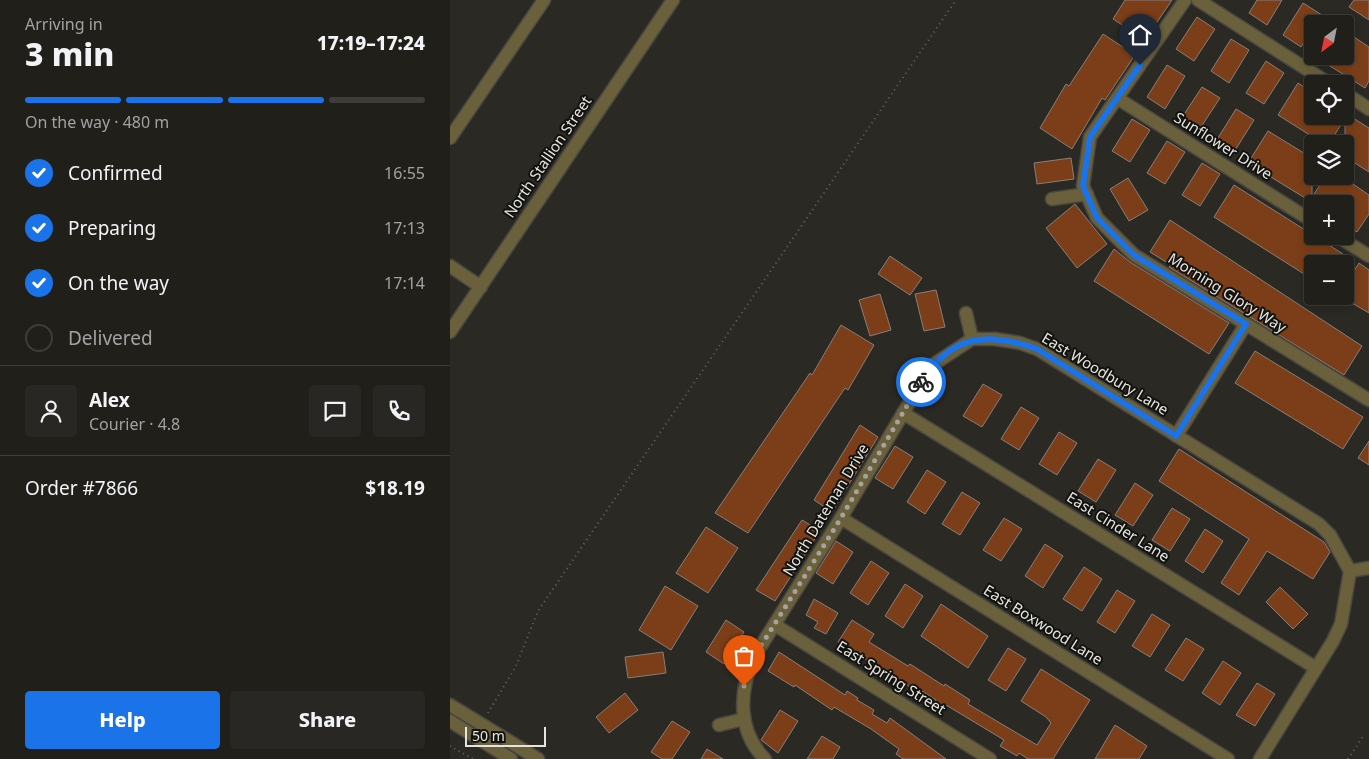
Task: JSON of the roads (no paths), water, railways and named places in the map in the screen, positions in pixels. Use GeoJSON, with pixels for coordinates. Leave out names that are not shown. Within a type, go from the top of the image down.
{"type":"FeatureCollection","features":[{"type":"Feature","properties":{"kind":"street"},"geometry":{"type":"LineString","coordinates":[[451,134],[544,0]]}},
{"type":"Feature","properties":{"kind":"street","name":"North Stallion Street"},"geometry":{"type":"LineString","coordinates":[[450,332],[673,0]]}},
{"type":"Feature","properties":{"kind":"street"},"geometry":{"type":"LineString","coordinates":[[1052,199],[1086,194],[1083,186],[1090,137],[1185,0]]}},
{"type":"Feature","properties":{"kind":"street"},"geometry":{"type":"LineString","coordinates":[[1198,0],[1316,75]]}},
{"type":"Feature","properties":{"kind":"street","name":"Sunflower Drive"},"geometry":{"type":"LineString","coordinates":[[1117,98],[1304,216]]}},
{"type":"Feature","properties":{"kind":"street"},"geometry":{"type":"LineString","coordinates":[[1354,100],[1369,109]]}},
{"type":"Feature","properties":{"kind":"street","name":"Morning Glory Way"},"geometry":{"type":"LineString","coordinates":[[1086,194],[1097,218],[1134,255],[1369,400]]}},
{"type":"Feature","properties":{"kind":"street"},"geometry":{"type":"LineString","coordinates":[[1351,245],[1369,256]]}},
{"type":"Feature","properties":{"kind":"street"},"geometry":{"type":"LineString","coordinates":[[450,266],[481,287]]}},
{"type":"Feature","properties":{"kind":"street"},"geometry":{"type":"LineString","coordinates":[[966,314],[972,339]]}},
{"type":"Feature","properties":{"kind":"street"},"geometry":{"type":"LineString","coordinates":[[1176,436],[1246,324]]}},
{"type":"Feature","properties":{"kind":"street","name":"North Dateman Drive"},"geometry":{"type":"LineString","coordinates":[[765,759],[750,737],[744,719],[742,696],[746,676],[754,657],[841,518],[931,366],[972,339]]}},
{"type":"Feature","properties":{"kind":"street","name":"East Woodbury Lane"},"geometry":{"type":"LineString","coordinates":[[972,339],[995,339],[1020,343],[1037,349],[1319,524],[1330,535],[1350,571]]}},
{"type":"Feature","properties":{"kind":"street","name":"East Cinder Lane"},"geometry":{"type":"LineString","coordinates":[[903,413],[1316,668]]}},
{"type":"Feature","properties":{"kind":"street","name":"East Boxwood Lane"},"geometry":{"type":"LineString","coordinates":[[841,518],[1228,759]]}},
{"type":"Feature","properties":{"kind":"street"},"geometry":{"type":"LineString","coordinates":[[1260,759],[1341,624],[1350,571],[1369,568]]}},
{"type":"Feature","properties":{"kind":"street","name":"East Spring Street"},"geometry":{"type":"LineString","coordinates":[[775,624],[990,759]]}},
{"type":"Feature","properties":{"kind":"street"},"geometry":{"type":"LineString","coordinates":[[450,704],[538,759]]}},
{"type":"Feature","properties":{"kind":"street"},"geometry":{"type":"LineString","coordinates":[[719,725],[744,719]]}},
{"type":"Feature","properties":{"kind":"street"},"geometry":{"type":"LineString","coordinates":[[450,721],[511,759]]}}]}
